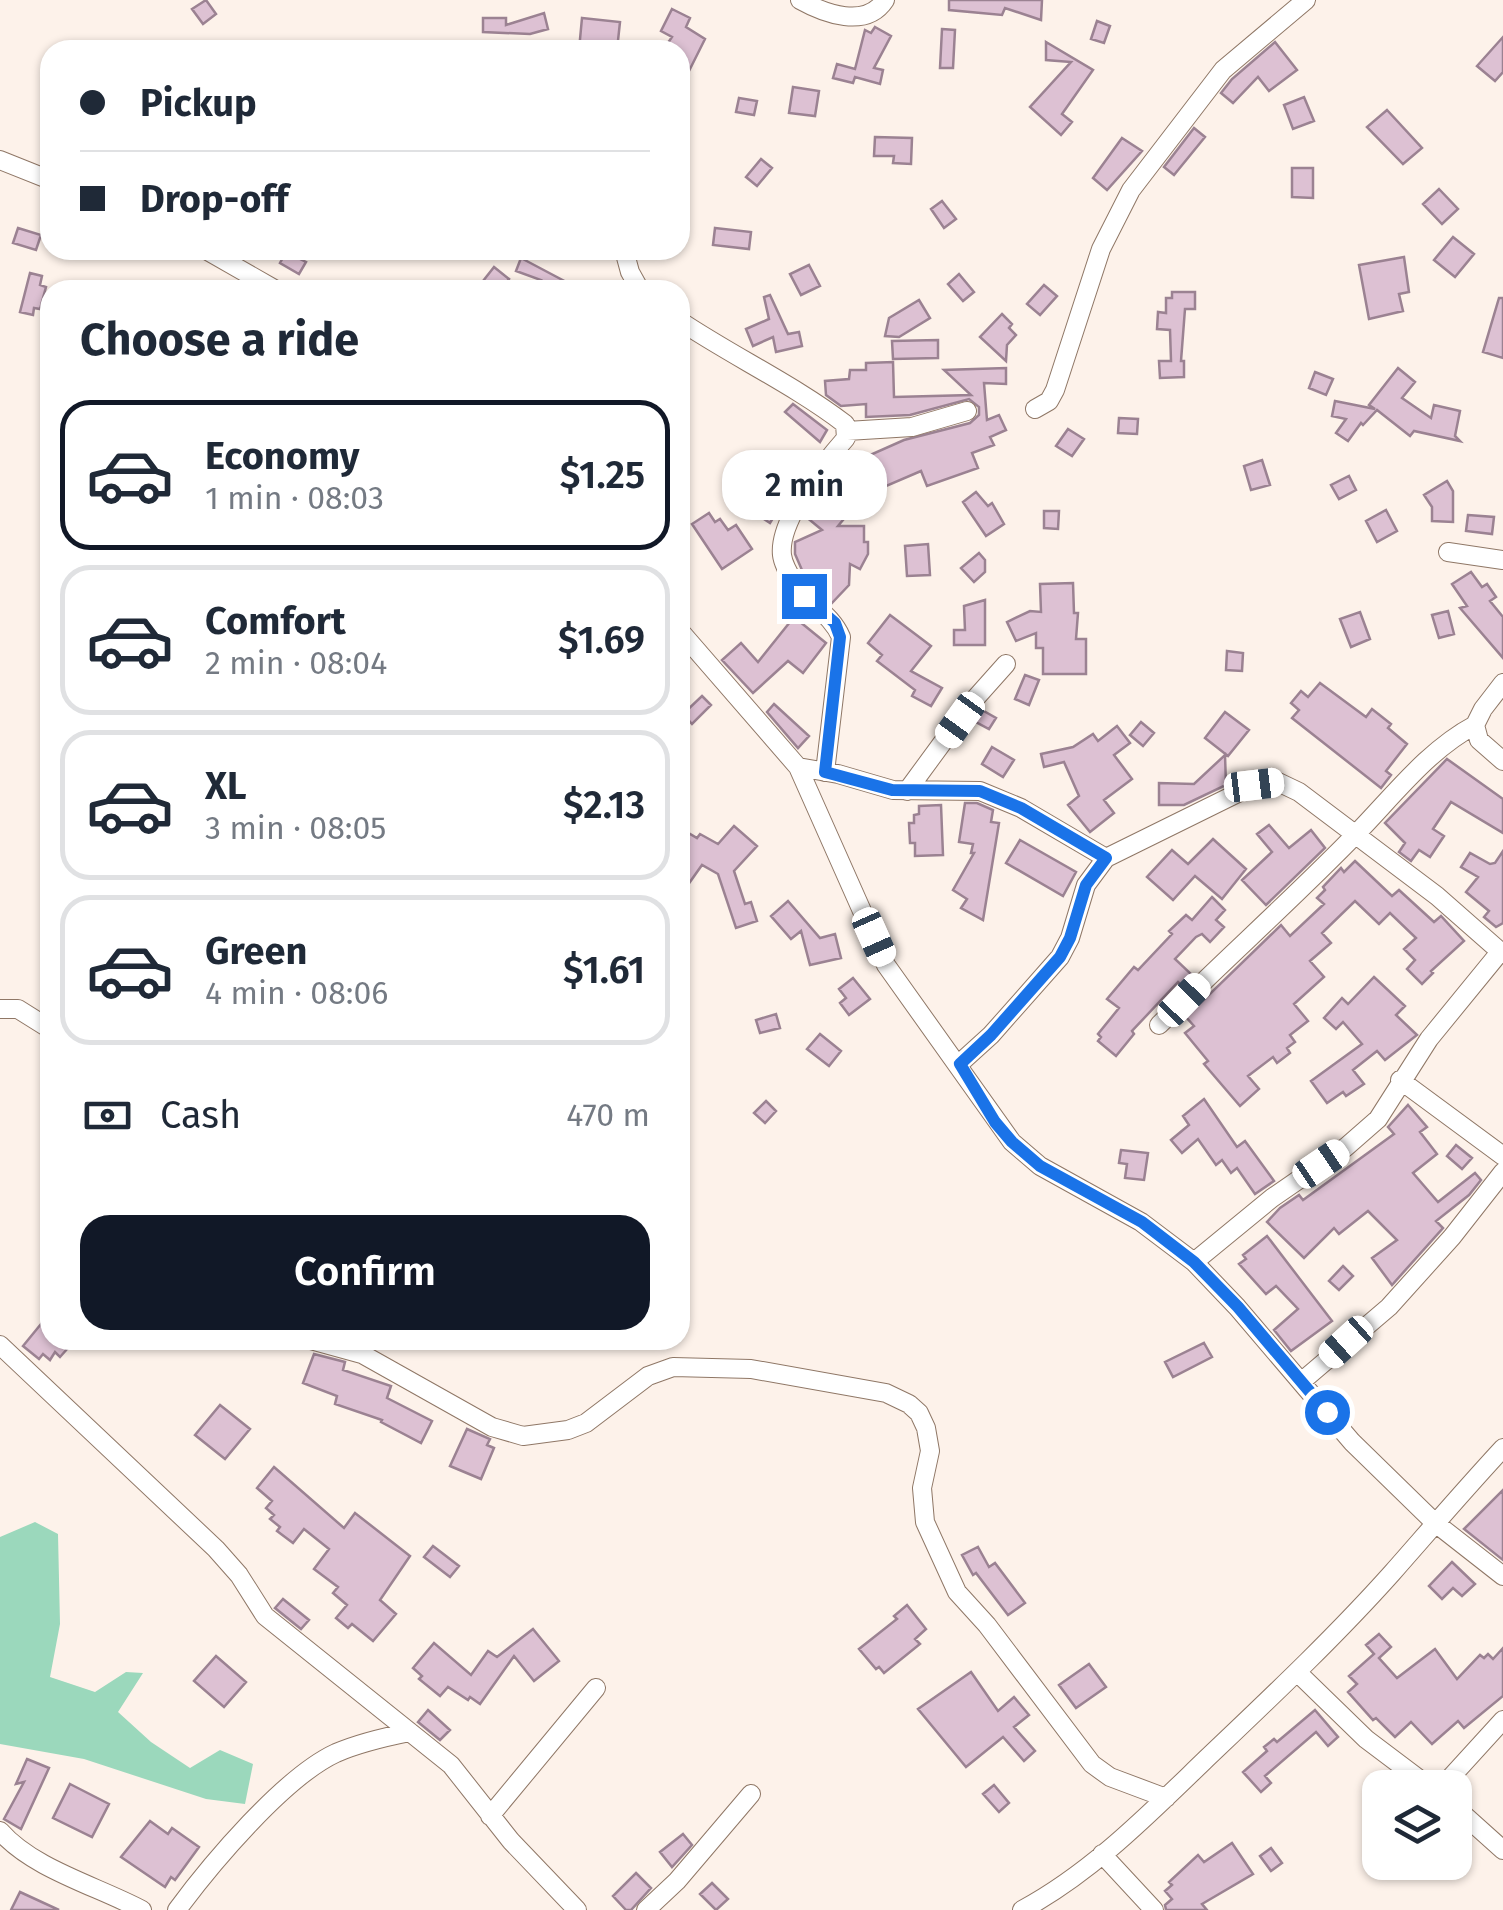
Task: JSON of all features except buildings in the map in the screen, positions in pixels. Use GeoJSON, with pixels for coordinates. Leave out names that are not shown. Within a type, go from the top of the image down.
{"type":"FeatureCollection","features":[{"type":"Feature","properties":{"kind":"street"},"geometry":{"type":"LineString","coordinates":[[800,0],[822,11],[858,16],[873,12],[885,0]]}},
{"type":"Feature","properties":{"kind":"street"},"geometry":{"type":"LineString","coordinates":[[1035,408],[1053,396],[1101,250],[1130,190],[1223,70],[1306,0]]}},
{"type":"Feature","properties":{"kind":"street"},"geometry":{"type":"LineString","coordinates":[[0,160],[40,176]]}},
{"type":"Feature","properties":{"kind":"street"},"geometry":{"type":"LineString","coordinates":[[239,260],[264,280]]}},
{"type":"Feature","properties":{"kind":"street"},"geometry":{"type":"LineString","coordinates":[[690,328],[817,402],[845,424],[846,438],[790,518],[782,555],[792,580],[835,623],[840,637],[825,772]]}},
{"type":"Feature","properties":{"kind":"street"},"geometry":{"type":"LineString","coordinates":[[847,431],[912,427],[967,412]]}},
{"type":"Feature","properties":{"kind":"street"},"geometry":{"type":"LineString","coordinates":[[1448,552],[1503,560]]}},
{"type":"Feature","properties":{"kind":"street"},"geometry":{"type":"LineString","coordinates":[[690,643],[798,767],[886,965],[1012,1142],[1040,1166],[1142,1222],[1194,1262],[1352,1442],[1434,1522],[1503,1576]]}},
{"type":"Feature","properties":{"kind":"street"},"geometry":{"type":"LineString","coordinates":[[907,791],[973,701],[1006,664]]}},
{"type":"Feature","properties":{"kind":"street"},"geometry":{"type":"LineString","coordinates":[[1159,1025],[1444,745],[1476,725],[1503,683]]}},
{"type":"Feature","properties":{"kind":"street"},"geometry":{"type":"LineString","coordinates":[[1476,725],[1480,740],[1503,761]]}},
{"type":"Feature","properties":{"kind":"street"},"geometry":{"type":"LineString","coordinates":[[798,767],[907,791],[980,791],[1021,808],[1106,858]]}},
{"type":"Feature","properties":{"kind":"street"},"geometry":{"type":"LineString","coordinates":[[960,1064],[1060,957],[1086,885],[1106,858],[1254,785],[1278,782],[1299,792],[1438,896],[1502,953],[1400,1080],[1378,1119],[1346,1148],[1272,1198],[1194,1262]]}},
{"type":"Feature","properties":{"kind":"street"},"geometry":{"type":"LineString","coordinates":[[0,1008],[18,1010],[40,1023]]}},
{"type":"Feature","properties":{"kind":"street"},"geometry":{"type":"LineString","coordinates":[[1400,1080],[1503,1156]]}},
{"type":"Feature","properties":{"kind":"street"},"geometry":{"type":"LineString","coordinates":[[1301,1382],[1390,1307],[1503,1172]]}},
{"type":"Feature","properties":{"kind":"street"},"geometry":{"type":"LineString","coordinates":[[0,1345],[216,1549],[266,1616],[451,1765],[490,1816],[577,1910]]}},
{"type":"Feature","properties":{"kind":"street"},"geometry":{"type":"LineString","coordinates":[[347,1350],[362,1354],[492,1427],[523,1436],[568,1430],[586,1423],[648,1376],[673,1367],[750,1369],[886,1393],[908,1404],[926,1428],[930,1450],[922,1488],[925,1522],[957,1592],[987,1625],[1092,1764],[1110,1777],[1166,1798]]}},
{"type":"Feature","properties":{"kind":"street"},"geometry":{"type":"LineString","coordinates":[[1022,1910],[1047,1897],[1166,1798],[1297,1672],[1503,1448]]}},
{"type":"Feature","properties":{"kind":"street"},"geometry":{"type":"LineString","coordinates":[[1297,1672],[1366,1739],[1406,1770]]}},
{"type":"Feature","properties":{"kind":"street"},"geometry":{"type":"LineString","coordinates":[[490,1816],[596,1688]]}},
{"type":"Feature","properties":{"kind":"street"},"geometry":{"type":"LineString","coordinates":[[1457,1770],[1503,1720]]}},
{"type":"Feature","properties":{"kind":"street"},"geometry":{"type":"LineString","coordinates":[[177,1910],[205,1872],[300,1778],[334,1754],[410,1732]]}},
{"type":"Feature","properties":{"kind":"street"},"geometry":{"type":"LineString","coordinates":[[646,1910],[677,1881],[750,1794]]}},
{"type":"Feature","properties":{"kind":"street"},"geometry":{"type":"LineString","coordinates":[[1472,1822],[1503,1850]]}},
{"type":"Feature","properties":{"kind":"street"},"geometry":{"type":"LineString","coordinates":[[0,1832],[15,1849],[38,1862],[142,1910]]}},
{"type":"Feature","properties":{"kind":"street"},"geometry":{"type":"LineString","coordinates":[[1102,1854],[1154,1910]]}},
{"type":"Feature","properties":{"kind":"green space"},"geometry":{"type":"Polygon","coordinates":[[[35,1522],[58,1534],[60,1624],[50,1677],[95,1692],[126,1672],[143,1673],[118,1712],[151,1742],[190,1768],[220,1750],[253,1764],[245,1804],[206,1799],[84,1759],[0,1744],[0,1537],[35,1522]]]}},
{"type":"Feature","properties":{"kind":"route"},"geometry":{"type":"LineString","coordinates":[[804,596],[835,623],[840,637],[825,772],[892,790],[980,791],[1021,808],[1106,858],[1086,885],[1060,957],[960,1064],[995,1122],[1040,1166],[1142,1222],[1194,1262],[1238,1307],[1327,1412]]}}]}
